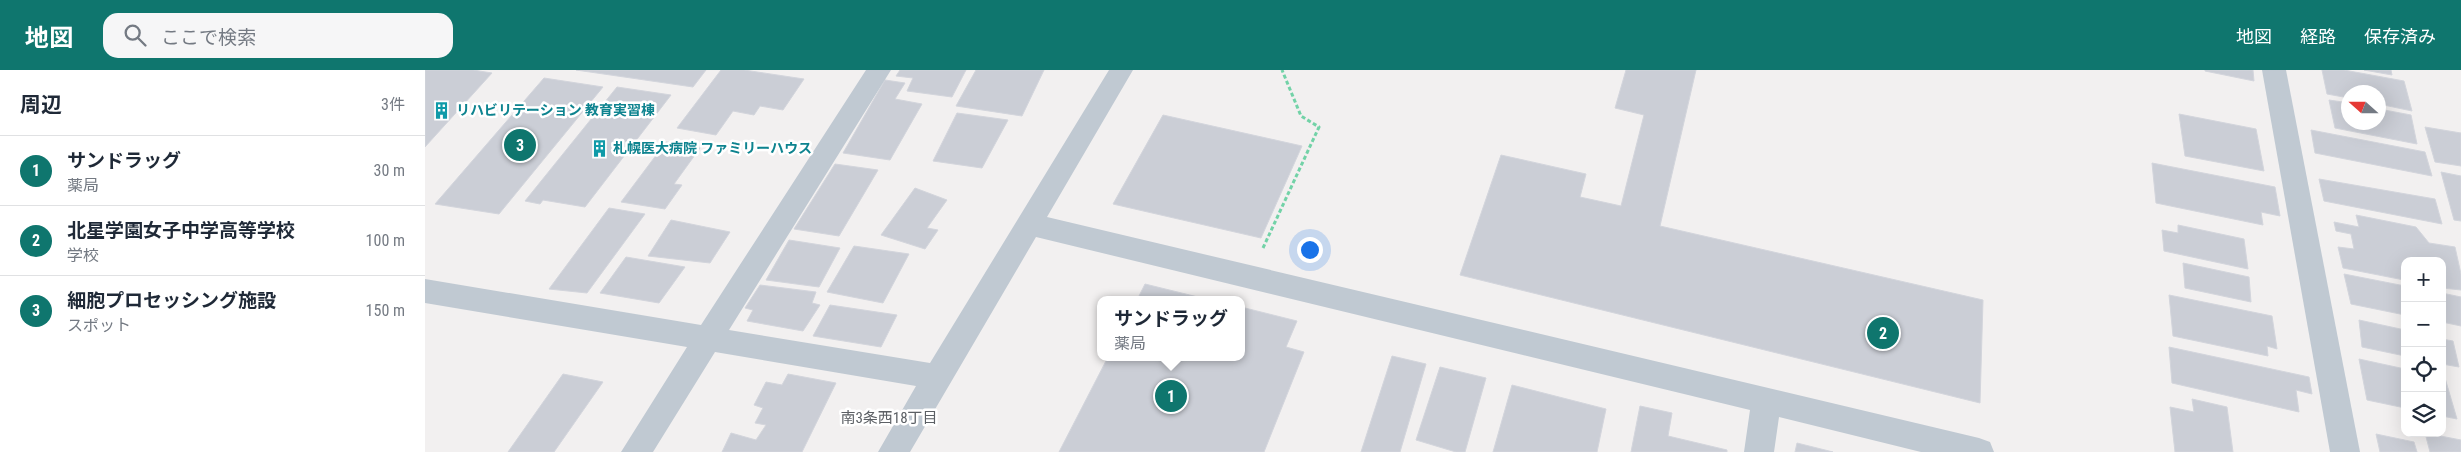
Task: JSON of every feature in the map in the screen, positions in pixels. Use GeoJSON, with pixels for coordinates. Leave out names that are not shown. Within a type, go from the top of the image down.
{"type":"FeatureCollection","features":[{"type":"Feature","properties":{"kind":"street"},"geometry":{"type":"LineString","coordinates":[[636,452],[879,70]]}},
{"type":"Feature","properties":{"kind":"street"},"geometry":{"type":"LineString","coordinates":[[893,452],[1121,70]]}},
{"type":"Feature","properties":{"kind":"street"},"geometry":{"type":"LineString","coordinates":[[2274,70],[2345,452]]}},
{"type":"Feature","properties":{"kind":"street"},"geometry":{"type":"LineString","coordinates":[[1029,224],[1979,452]]}},
{"type":"Feature","properties":{"kind":"street"},"geometry":{"type":"LineString","coordinates":[[425,291],[937,377]]}},
{"type":"Feature","properties":{"kind":"street"},"geometry":{"type":"LineString","coordinates":[[1759,452],[1765,400]]}},
{"type":"Feature","properties":{"kind":"path"},"geometry":{"type":"LineString","coordinates":[[1263,249],[1319,128],[1301,116],[1282,70]]}},
{"type":"Feature","properties":{"kind":"building","name":"リハビリテーション 教育実習棟"},"geometry":{"type":"Polygon","coordinates":[[[425,70],[473,70],[492,73],[425,147],[425,70]]]}},
{"type":"Feature","properties":{"kind":"building"},"geometry":{"type":"Polygon","coordinates":[[[576,70],[706,70],[693,87],[576,70]]]}},
{"type":"Feature","properties":{"kind":"building"},"geometry":{"type":"Polygon","coordinates":[[[721,70],[744,70],[804,79],[783,110],[760,106],[754,115],[733,111],[716,135],[677,128],[721,70]]]}},
{"type":"Feature","properties":{"kind":"building"},"geometry":{"type":"Polygon","coordinates":[[[900,70],[966,70],[952,97],[907,91],[913,78],[896,76],[900,70]]]}},
{"type":"Feature","properties":{"kind":"building"},"geometry":{"type":"Polygon","coordinates":[[[976,70],[1044,70],[1022,116],[956,106],[976,70]]]}},
{"type":"Feature","properties":{"kind":"building"},"geometry":{"type":"Polygon","coordinates":[[[1626,70],[1696,70],[1660,226],[1983,300],[1980,403],[1460,275],[1501,155],[1586,174],[1580,197],[1621,206],[1644,115],[1615,108],[1626,70]]]}},
{"type":"Feature","properties":{"kind":"building"},"geometry":{"type":"Polygon","coordinates":[[[2253,70],[2254,81],[2205,71],[2253,70]]]}},
{"type":"Feature","properties":{"kind":"building"},"geometry":{"type":"Polygon","coordinates":[[[2322,70],[2344,70],[2404,81],[2412,111],[2386,105],[2386,85],[2341,85],[2341,97],[2327,94],[2322,70]]]}},
{"type":"Feature","properties":{"kind":"building"},"geometry":{"type":"Polygon","coordinates":[[[2364,70],[2391,70],[2392,75],[2364,70]]]}},
{"type":"Feature","properties":{"kind":"building"},"geometry":{"type":"Polygon","coordinates":[[[544,78],[603,87],[499,214],[435,204],[544,78]]]}},
{"type":"Feature","properties":{"kind":"building"},"geometry":{"type":"Polygon","coordinates":[[[885,80],[905,83],[895,99],[922,104],[890,160],[843,153],[885,80]]]}},
{"type":"Feature","properties":{"kind":"building","name":"札幌医大病院 ファミリーハウス"},"geometry":{"type":"Polygon","coordinates":[[[617,87],[671,95],[585,207],[543,200],[540,204],[525,201],[617,87]]]}},
{"type":"Feature","properties":{"kind":"building"},"geometry":{"type":"Polygon","coordinates":[[[2329,100],[2341,102],[2341,129],[2335,128],[2329,100]]]}},
{"type":"Feature","properties":{"kind":"building"},"geometry":{"type":"Polygon","coordinates":[[[2386,110],[2411,115],[2417,144],[2345,130],[2386,130],[2386,110]]]}},
{"type":"Feature","properties":{"kind":"building"},"geometry":{"type":"Polygon","coordinates":[[[957,113],[1008,120],[982,168],[933,161],[957,113]]]}},
{"type":"Feature","properties":{"kind":"building"},"geometry":{"type":"Polygon","coordinates":[[[2179,114],[2256,129],[2264,171],[2185,156],[2179,114]]]}},
{"type":"Feature","properties":{"kind":"building"},"geometry":{"type":"Polygon","coordinates":[[[1163,115],[1302,146],[1261,238],[1113,204],[1163,115]]]}},
{"type":"Feature","properties":{"kind":"building"},"geometry":{"type":"Polygon","coordinates":[[[2425,127],[2461,133],[2461,166],[2435,162],[2425,127]]]}},
{"type":"Feature","properties":{"kind":"building"},"geometry":{"type":"Polygon","coordinates":[[[2311,130],[2425,152],[2432,176],[2315,153],[2311,130]]]}},
{"type":"Feature","properties":{"kind":"building"},"geometry":{"type":"Polygon","coordinates":[[[666,142],[700,148],[674,184],[682,185],[665,209],[621,202],[666,142]]]}},
{"type":"Feature","properties":{"kind":"building"},"geometry":{"type":"Polygon","coordinates":[[[2152,163],[2275,187],[2280,216],[2261,212],[2263,225],[2156,203],[2152,163]]]}},
{"type":"Feature","properties":{"kind":"building"},"geometry":{"type":"Polygon","coordinates":[[[835,164],[878,170],[839,236],[794,229],[835,164]]]}},
{"type":"Feature","properties":{"kind":"building"},"geometry":{"type":"Polygon","coordinates":[[[2441,172],[2461,176],[2461,221],[2454,220],[2441,172]]]}},
{"type":"Feature","properties":{"kind":"building"},"geometry":{"type":"Polygon","coordinates":[[[2319,179],[2435,199],[2442,224],[2324,201],[2319,179]]]}},
{"type":"Feature","properties":{"kind":"building"},"geometry":{"type":"Polygon","coordinates":[[[915,188],[947,200],[927,228],[938,230],[925,249],[881,235],[915,188]]]}},
{"type":"Feature","properties":{"kind":"building"},"geometry":{"type":"Polygon","coordinates":[[[609,208],[645,214],[587,293],[549,289],[609,208]]]}},
{"type":"Feature","properties":{"kind":"building"},"geometry":{"type":"Polygon","coordinates":[[[2356,215],[2416,227],[2429,243],[2455,247],[2461,274],[2461,290],[2446,288],[2446,257],[2401,257],[2401,279],[2343,268],[2338,247],[2354,249],[2351,234],[2336,231],[2334,222],[2359,227],[2356,215]]]}},
{"type":"Feature","properties":{"kind":"building"},"geometry":{"type":"Polygon","coordinates":[[[671,220],[730,232],[710,263],[648,256],[671,220]]]}},
{"type":"Feature","properties":{"kind":"building"},"geometry":{"type":"Polygon","coordinates":[[[2178,225],[2244,239],[2248,269],[2164,251],[2162,230],[2178,233],[2178,225]]]}},
{"type":"Feature","properties":{"kind":"building"},"geometry":{"type":"Polygon","coordinates":[[[789,240],[840,248],[819,287],[766,280],[789,240]]]}},
{"type":"Feature","properties":{"kind":"building"},"geometry":{"type":"Polygon","coordinates":[[[854,246],[909,254],[883,303],[827,292],[854,246]]]}},
{"type":"Feature","properties":{"kind":"building"},"geometry":{"type":"Polygon","coordinates":[[[626,257],[685,267],[659,303],[600,293],[626,257]]]}},
{"type":"Feature","properties":{"kind":"building"},"geometry":{"type":"Polygon","coordinates":[[[2183,263],[2249,277],[2251,302],[2185,288],[2183,263]]]}},
{"type":"Feature","properties":{"kind":"building"},"geometry":{"type":"Polygon","coordinates":[[[2344,274],[2401,285],[2401,314],[2351,304],[2344,274]]]}},
{"type":"Feature","properties":{"kind":"building"},"geometry":{"type":"Polygon","coordinates":[[[1145,284],[1194,296],[1139,296],[1145,284]]]}},
{"type":"Feature","properties":{"kind":"building"},"geometry":{"type":"Polygon","coordinates":[[[760,285],[816,292],[812,303],[820,305],[803,331],[747,321],[753,310],[745,308],[760,285]]]}},
{"type":"Feature","properties":{"kind":"building"},"geometry":{"type":"Polygon","coordinates":[[[2446,294],[2461,297],[2461,326],[2446,323],[2446,294]]]}},
{"type":"Feature","properties":{"kind":"building"},"geometry":{"type":"Polygon","coordinates":[[[2169,295],[2272,316],[2277,349],[2267,346],[2268,356],[2173,336],[2169,295]]]}},
{"type":"Feature","properties":{"kind":"building"},"geometry":{"type":"Polygon","coordinates":[[[830,305],[897,315],[881,347],[813,336],[830,305]]]}},
{"type":"Feature","properties":{"kind":"building"},"geometry":{"type":"Polygon","coordinates":[[[1245,308],[1297,321],[1286,347],[1304,352],[1264,452],[1059,452],[1106,361],[1245,361],[1245,308]]]}},
{"type":"Feature","properties":{"kind":"building"},"geometry":{"type":"Polygon","coordinates":[[[2359,320],[2401,329],[2401,355],[2362,347],[2359,320]]]}},
{"type":"Feature","properties":{"kind":"building"},"geometry":{"type":"Polygon","coordinates":[[[2446,340],[2453,341],[2459,367],[2446,365],[2446,340]]]}},
{"type":"Feature","properties":{"kind":"building"},"geometry":{"type":"Polygon","coordinates":[[[2169,347],[2309,377],[2312,394],[2296,390],[2299,412],[2172,383],[2169,347]]]}},
{"type":"Feature","properties":{"kind":"building"},"geometry":{"type":"Polygon","coordinates":[[[1392,356],[1426,364],[1400,452],[1361,452],[1392,356]]]}},
{"type":"Feature","properties":{"kind":"building"},"geometry":{"type":"Polygon","coordinates":[[[2359,359],[2401,368],[2401,407],[2367,400],[2359,359]]]}},
{"type":"Feature","properties":{"kind":"building"},"geometry":{"type":"Polygon","coordinates":[[[1440,367],[1486,378],[1465,452],[1456,452],[1416,440],[1440,367]]]}},
{"type":"Feature","properties":{"kind":"building"},"geometry":{"type":"Polygon","coordinates":[[[563,374],[603,382],[554,452],[508,452],[563,374]]]}},
{"type":"Feature","properties":{"kind":"building"},"geometry":{"type":"Polygon","coordinates":[[[788,374],[836,383],[802,452],[722,452],[731,433],[756,440],[766,425],[755,423],[763,408],[754,405],[766,382],[782,385],[788,374]]]}},
{"type":"Feature","properties":{"kind":"building"},"geometry":{"type":"Polygon","coordinates":[[[2446,381],[2457,419],[2446,417],[2446,381]]]}},
{"type":"Feature","properties":{"kind":"building"},"geometry":{"type":"Polygon","coordinates":[[[1512,385],[1606,409],[1597,452],[1493,452],[1512,385]]]}},
{"type":"Feature","properties":{"kind":"building"},"geometry":{"type":"Polygon","coordinates":[[[2192,399],[2227,407],[2233,452],[2175,452],[2170,407],[2194,412],[2192,399]]]}},
{"type":"Feature","properties":{"kind":"building"},"geometry":{"type":"Polygon","coordinates":[[[1640,406],[1672,413],[1668,436],[1727,450],[1727,452],[1631,452],[1640,406]]]}},
{"type":"Feature","properties":{"kind":"building"},"geometry":{"type":"Polygon","coordinates":[[[2376,434],[2414,442],[2417,452],[2380,452],[2376,434]]]}},
{"type":"Feature","properties":{"kind":"building"},"geometry":{"type":"Polygon","coordinates":[[[2426,437],[2446,437],[2461,440],[2461,452],[2430,452],[2426,437]]]}},
{"type":"Feature","properties":{"kind":"building"},"geometry":{"type":"Polygon","coordinates":[[[1797,443],[1833,452],[1795,452],[1797,443]]]}},
{"type":"Feature","properties":{"kind":"place","name":"リハビリテーション 教育実習棟"},"geometry":{"type":"Point","coordinates":[442,110]}},
{"type":"Feature","properties":{"kind":"place","name":"細胞プロセッシング施設"},"geometry":{"type":"Point","coordinates":[520,145]}},
{"type":"Feature","properties":{"kind":"place","name":"札幌医大病院 ファミリーハウス"},"geometry":{"type":"Point","coordinates":[599,148]}},
{"type":"Feature","properties":{"kind":"place","name":"北星学園女子中学高等学校"},"geometry":{"type":"Point","coordinates":[1883,333]}},
{"type":"Feature","properties":{"kind":"place","name":"サンドラッグ"},"geometry":{"type":"Point","coordinates":[1171,396]}},
{"type":"Feature","properties":{"kind":"district","name":"南3条西18丁目"},"geometry":{"type":"Point","coordinates":[889,418]}}]}
